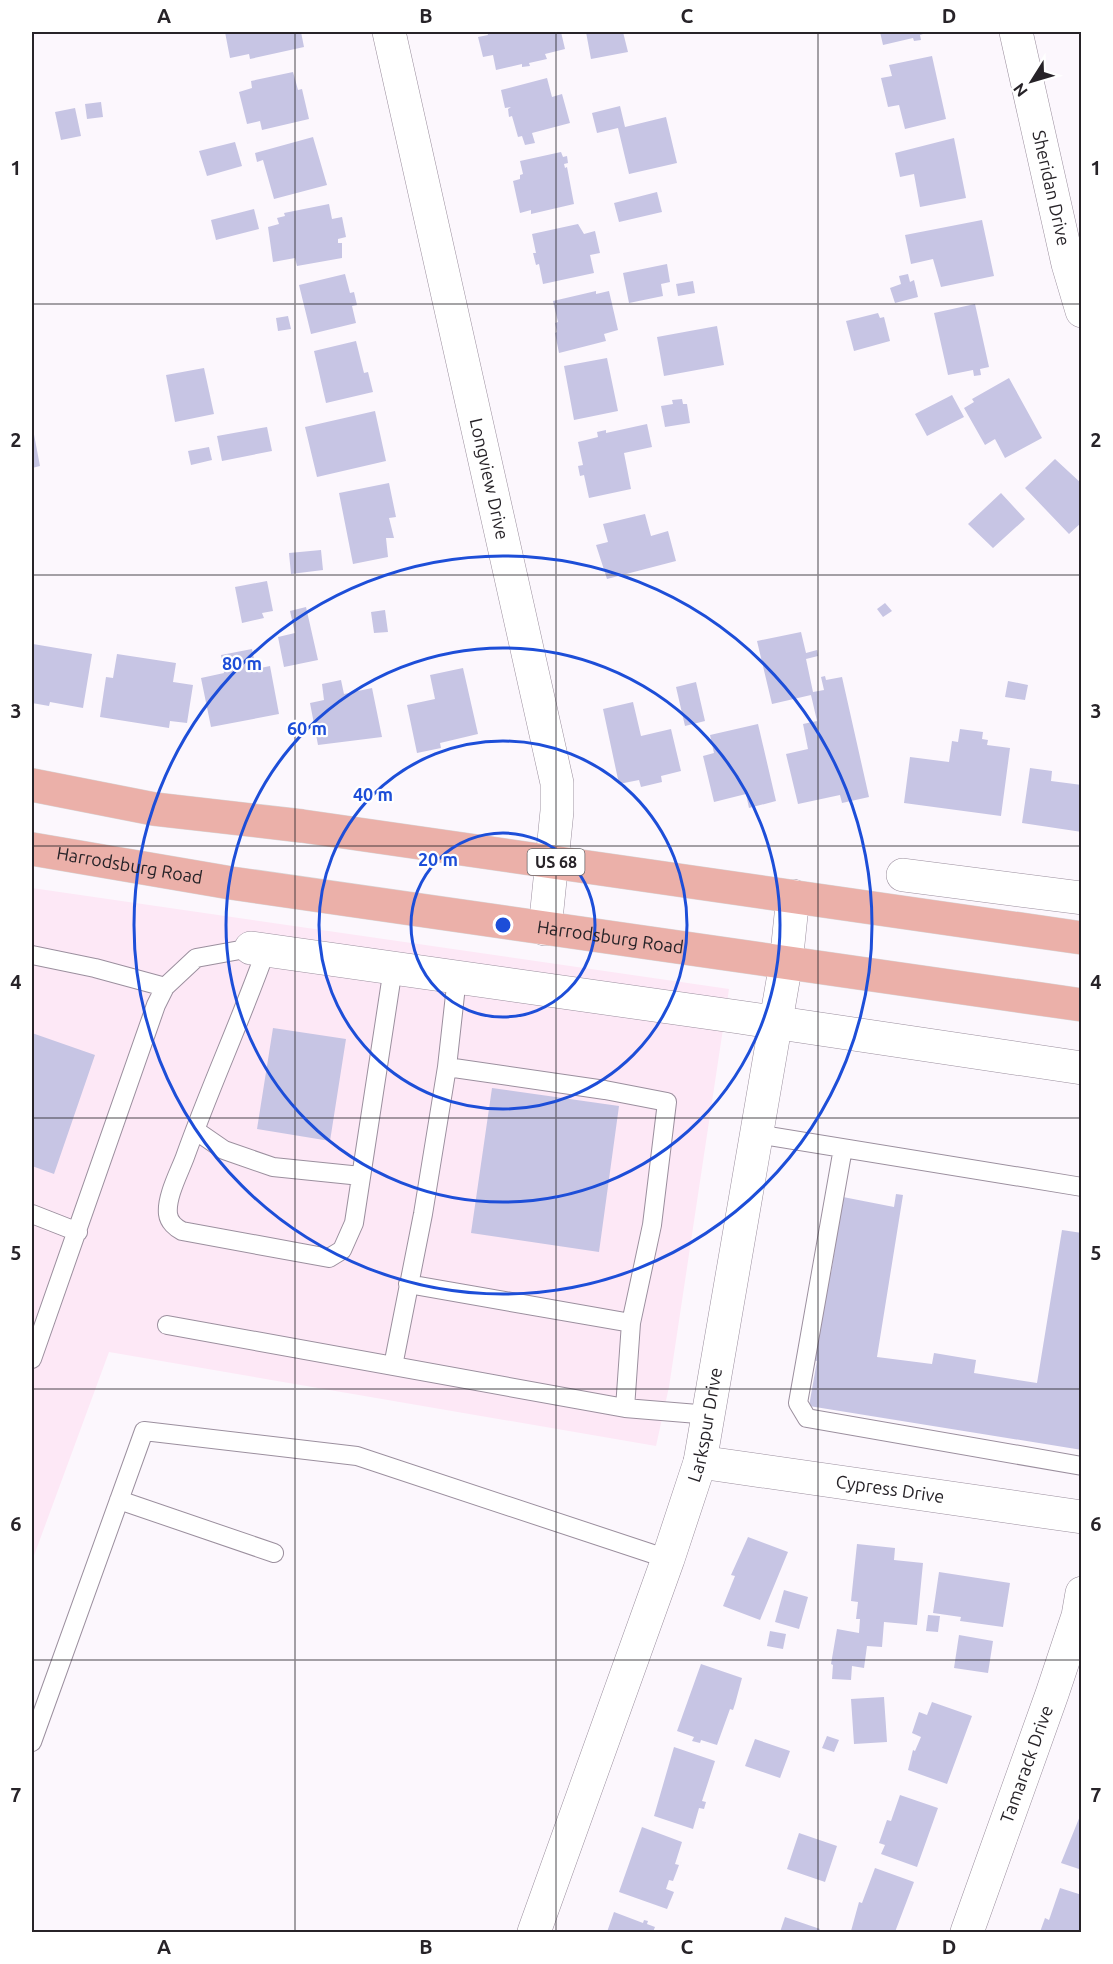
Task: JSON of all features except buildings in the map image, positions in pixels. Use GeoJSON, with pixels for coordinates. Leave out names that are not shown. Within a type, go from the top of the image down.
{"type":"FeatureCollection","features":[{"type":"Feature","properties":{"kind":"main road","name":"US 68"},"geometry":{"type":"LineString","coordinates":[[32,785],[154,809],[302,826],[1082,938]]}},
{"type":"Feature","properties":{"kind":"main road","name":"Harrodsburg Road"},"geometry":{"type":"LineString","coordinates":[[32,849],[242,885],[1082,1005]]}},
{"type":"Feature","properties":{"kind":"street","name":"Longview Drive"},"geometry":{"type":"LineString","coordinates":[[389,32],[557,783],[545,929]]}},
{"type":"Feature","properties":{"kind":"street","name":"Sheridan Drive"},"geometry":{"type":"LineString","coordinates":[[1016,32],[1065,253],[1082,311]]}},
{"type":"Feature","properties":{"kind":"street"},"geometry":{"type":"LineString","coordinates":[[903,875],[1082,898]]}},
{"type":"Feature","properties":{"kind":"street","name":"Larkspur Drive"},"geometry":{"type":"LineString","coordinates":[[534,1932],[668,1559],[700,1462],[710,1415],[786,963],[793,896]]}},
{"type":"Feature","properties":{"kind":"street"},"geometry":{"type":"LineString","coordinates":[[258,949],[1082,1068]]}},
{"type":"Feature","properties":{"kind":"street","name":"Cypress Drive"},"geometry":{"type":"LineString","coordinates":[[700,1462],[1082,1517]]}},
{"type":"Feature","properties":{"kind":"street","name":"Tamarack Drive"},"geometry":{"type":"LineString","coordinates":[[967,1932],[1052,1694],[1078,1616],[1082,1593]]}},
{"type":"Feature","properties":{"kind":"lane"},"geometry":{"type":"LineString","coordinates":[[32,1359],[156,1005],[165,987],[196,958],[258,949],[168,1212],[176,1228],[328,1258],[336,1256],[347,1241],[354,1223],[393,968]]}},
{"type":"Feature","properties":{"kind":"lane"},"geometry":{"type":"LineString","coordinates":[[32,955],[95,968],[165,987]]}},
{"type":"Feature","properties":{"kind":"lane"},"geometry":{"type":"LineString","coordinates":[[393,1366],[447,1067],[457,977]]}},
{"type":"Feature","properties":{"kind":"lane"},"geometry":{"type":"LineString","coordinates":[[447,1067],[605,1089],[666,1102],[652,1225],[631,1323],[625,1408]]}},
{"type":"Feature","properties":{"kind":"lane"},"geometry":{"type":"LineString","coordinates":[[195,1130],[224,1150],[273,1167],[361,1176]]}},
{"type":"Feature","properties":{"kind":"lane"},"geometry":{"type":"LineString","coordinates":[[757,1134],[1082,1187]]}},
{"type":"Feature","properties":{"kind":"lane"},"geometry":{"type":"LineString","coordinates":[[843,1148],[798,1403],[807,1418],[1082,1466]]}},
{"type":"Feature","properties":{"kind":"lane"},"geometry":{"type":"LineString","coordinates":[[32,1214],[78,1232]]}},
{"type":"Feature","properties":{"kind":"lane"},"geometry":{"type":"LineString","coordinates":[[408,1284],[631,1323]]}},
{"type":"Feature","properties":{"kind":"lane"},"geometry":{"type":"LineString","coordinates":[[167,1325],[625,1408],[710,1415]]}},
{"type":"Feature","properties":{"kind":"lane"},"geometry":{"type":"LineString","coordinates":[[32,1742],[144,1431],[357,1456],[668,1559]]}},
{"type":"Feature","properties":{"kind":"lane"},"geometry":{"type":"LineString","coordinates":[[119,1500],[274,1552]]}},
{"type":"Feature","properties":{"kind":"shaded area"},"geometry":{"type":"Polygon","coordinates":[[[32,888],[729,989],[669,1387],[656,1446],[109,1352],[32,1561],[32,888]]]}}]}
